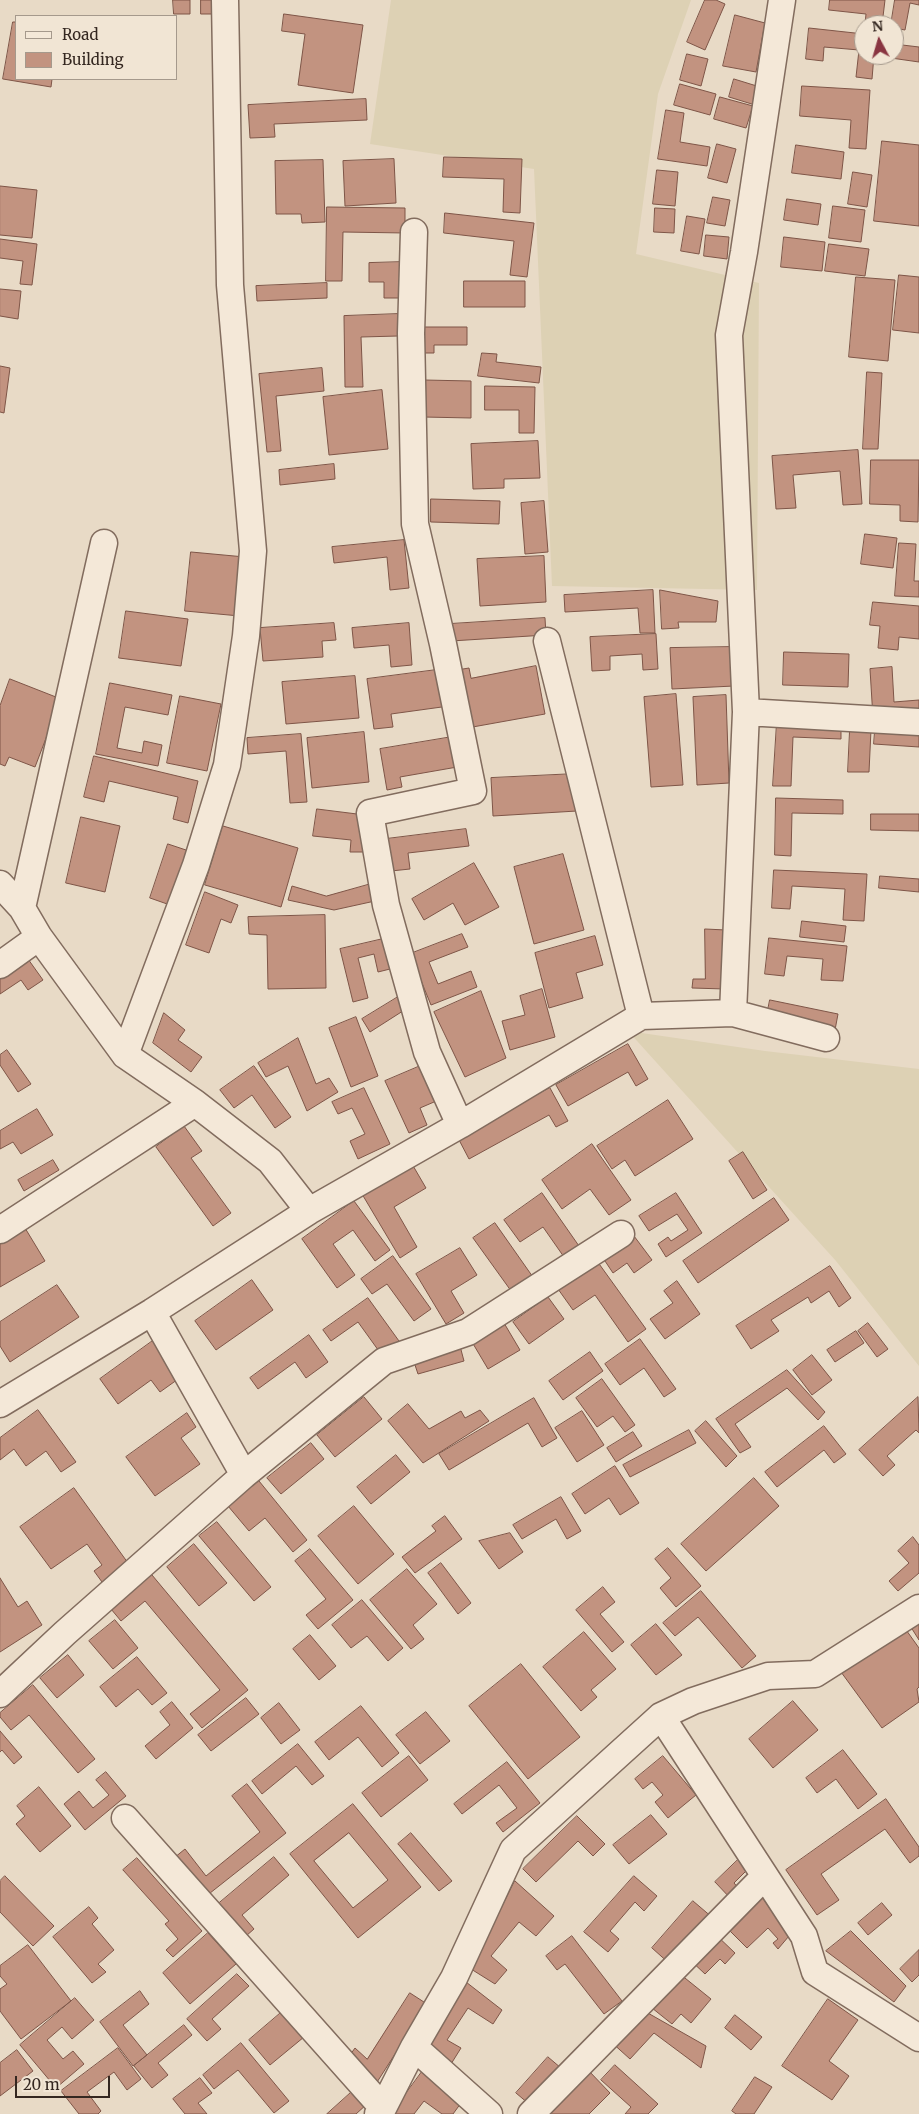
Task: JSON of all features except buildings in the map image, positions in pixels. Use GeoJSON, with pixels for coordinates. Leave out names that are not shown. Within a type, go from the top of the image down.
{"type":"FeatureCollection","features":[{"type":"Feature","properties":{"kind":"street"},"geometry":{"type":"LineString","coordinates":[[125,1055],[196,865],[227,765],[246,636],[253,551],[230,285],[225,0]]}},
{"type":"Feature","properties":{"kind":"street"},"geometry":{"type":"LineString","coordinates":[[733,1013],[746,712],[729,335],[744,252],[782,0]]}},
{"type":"Feature","properties":{"kind":"street"},"geometry":{"type":"LineString","coordinates":[[414,232],[411,333],[414,524],[473,791],[370,813],[386,905],[427,1052],[460,1125]]}},
{"type":"Feature","properties":{"kind":"street"},"geometry":{"type":"LineString","coordinates":[[22,908],[104,544]]}},
{"type":"Feature","properties":{"kind":"street"},"geometry":{"type":"LineString","coordinates":[[547,641],[641,1016]]}},
{"type":"Feature","properties":{"kind":"street"},"geometry":{"type":"LineString","coordinates":[[746,712],[919,722]]}},
{"type":"Feature","properties":{"kind":"street"},"geometry":{"type":"LineString","coordinates":[[0,884],[22,908],[39,937],[125,1055],[195,1104],[270,1161],[309,1210]]}},
{"type":"Feature","properties":{"kind":"street"},"geometry":{"type":"LineString","coordinates":[[0,965],[39,937]]}},
{"type":"Feature","properties":{"kind":"street"},"geometry":{"type":"LineString","coordinates":[[0,1404],[152,1312],[309,1210],[460,1125],[641,1016],[733,1013],[826,1038]]}},
{"type":"Feature","properties":{"kind":"street"},"geometry":{"type":"LineString","coordinates":[[0,1230],[195,1104]]}},
{"type":"Feature","properties":{"kind":"street"},"geometry":{"type":"LineString","coordinates":[[0,1694],[65,1633],[244,1475],[384,1361],[468,1332],[621,1234]]}},
{"type":"Feature","properties":{"kind":"street"},"geometry":{"type":"LineString","coordinates":[[152,1312],[244,1475]]}},
{"type":"Feature","properties":{"kind":"street"},"geometry":{"type":"LineString","coordinates":[[125,1818],[380,2111],[454,1978],[513,1850],[661,1716],[693,1701],[768,1676],[815,1674],[919,1608]]}},
{"type":"Feature","properties":{"kind":"street"},"geometry":{"type":"LineString","coordinates":[[661,1716],[804,1936],[815,1972],[919,2038]]}},
{"type":"Feature","properties":{"kind":"street"},"geometry":{"type":"LineString","coordinates":[[531,2114],[765,1876]]}},
{"type":"Feature","properties":{"kind":"street"},"geometry":{"type":"LineString","coordinates":[[414,2047],[489,2114]]}},
{"type":"Feature","properties":{"kind":"shaded area"},"geometry":{"type":"Polygon","coordinates":[[[391,0],[691,0],[658,94],[636,254],[759,283],[757,590],[552,586],[534,169],[370,144],[391,0]]]}},
{"type":"Feature","properties":{"kind":"shaded area"},"geometry":{"type":"Polygon","coordinates":[[[628,1031],[765,1051],[919,1069],[919,1366],[836,1261],[628,1031]]]}}]}
